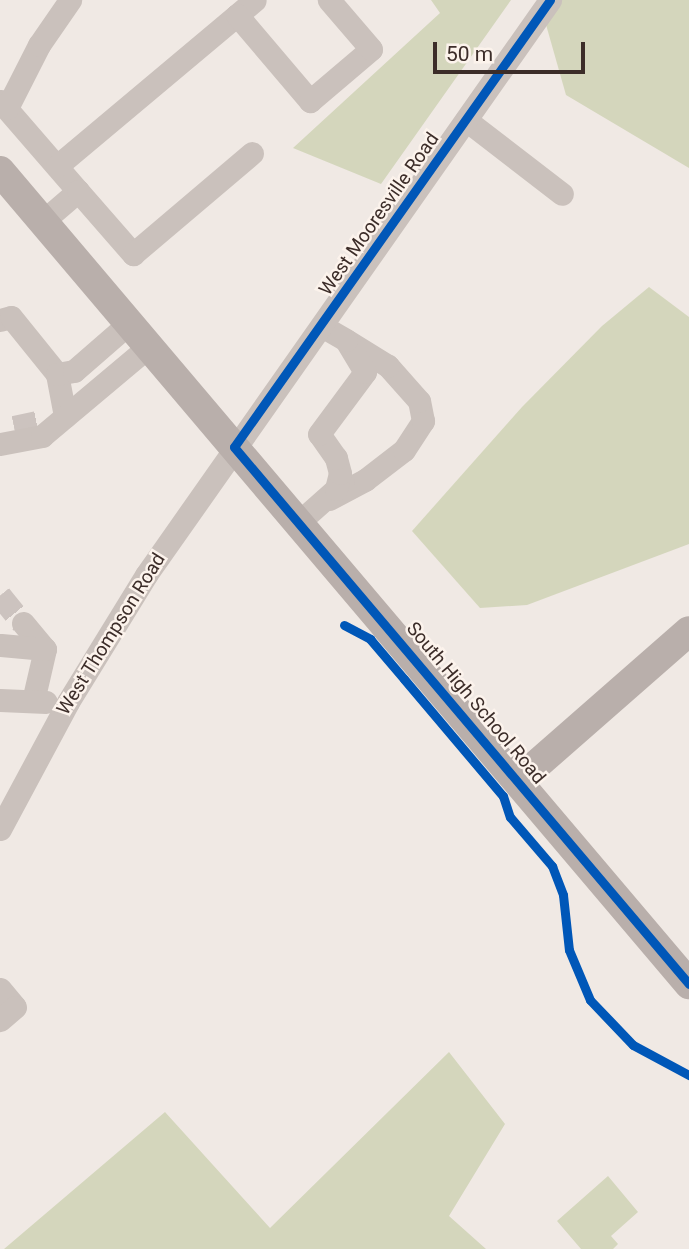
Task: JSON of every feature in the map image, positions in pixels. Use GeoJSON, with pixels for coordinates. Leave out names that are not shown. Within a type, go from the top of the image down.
{"type":"FeatureCollection","features":[{"type":"Feature","properties":{"kind":"main road","name":"South High School Road"},"geometry":{"type":"LineString","coordinates":[[2,178],[519,780],[689,984]]}},
{"type":"Feature","properties":{"kind":"main road"},"geometry":{"type":"LineString","coordinates":[[519,780],[689,631]]}},
{"type":"Feature","properties":{"kind":"street"},"geometry":{"type":"LineString","coordinates":[[69,0],[3,105],[133,254],[252,153]]}},
{"type":"Feature","properties":{"kind":"street"},"geometry":{"type":"LineString","coordinates":[[57,166],[255,0]]}},
{"type":"Feature","properties":{"kind":"street"},"geometry":{"type":"LineString","coordinates":[[237,15],[310,100],[371,48],[329,0]]}},
{"type":"Feature","properties":{"kind":"street","name":"West Mooresville Road"},"geometry":{"type":"LineString","coordinates":[[234,447],[550,0]]}},
{"type":"Feature","properties":{"kind":"street"},"geometry":{"type":"LineString","coordinates":[[466,120],[562,194]]}},
{"type":"Feature","properties":{"kind":"street"},"geometry":{"type":"LineString","coordinates":[[42,222],[78,191]]}},
{"type":"Feature","properties":{"kind":"street"},"geometry":{"type":"LineString","coordinates":[[0,320],[11,317],[57,374],[65,416]]}},
{"type":"Feature","properties":{"kind":"street"},"geometry":{"type":"LineString","coordinates":[[57,374],[74,371],[128,324]]}},
{"type":"Feature","properties":{"kind":"street"},"geometry":{"type":"LineString","coordinates":[[299,522],[329,499],[365,480],[404,450],[423,421],[419,401],[388,366],[322,326]]}},
{"type":"Feature","properties":{"kind":"street"},"geometry":{"type":"LineString","coordinates":[[329,499],[341,473],[319,433],[365,372],[346,340]]}},
{"type":"Feature","properties":{"kind":"street"},"geometry":{"type":"LineString","coordinates":[[5,434],[42,436],[148,347]]}},
{"type":"Feature","properties":{"kind":"street"},"geometry":{"type":"LineString","coordinates":[[37,422],[65,416]]}},
{"type":"Feature","properties":{"kind":"street","name":"West Thompson Road"},"geometry":{"type":"LineString","coordinates":[[0,829],[68,702],[146,575],[234,447]]}},
{"type":"Feature","properties":{"kind":"street"},"geometry":{"type":"LineString","coordinates":[[23,623],[45,649]]}},
{"type":"Feature","properties":{"kind":"street"},"geometry":{"type":"LineString","coordinates":[[1,645],[45,649]]}},
{"type":"Feature","properties":{"kind":"street"},"geometry":{"type":"LineString","coordinates":[[33,701],[45,649]]}},
{"type":"Feature","properties":{"kind":"street"},"geometry":{"type":"LineString","coordinates":[[0,700],[68,702]]}},
{"type":"Feature","properties":{"kind":"street"},"geometry":{"type":"LineString","coordinates":[[0,989],[15,1007],[0,1020]]}},
{"type":"Feature","properties":{"kind":"green space"},"geometry":{"type":"Polygon","coordinates":[[[431,0],[511,0],[381,184],[293,148],[440,13],[431,0]]]}},
{"type":"Feature","properties":{"kind":"green space"},"geometry":{"type":"Polygon","coordinates":[[[539,0],[689,0],[689,168],[566,95],[539,0]]]}},
{"type":"Feature","properties":{"kind":"green space"},"geometry":{"type":"Polygon","coordinates":[[[649,287],[689,317],[689,544],[527,605],[480,608],[412,531],[522,407],[602,326],[649,287]]]}},
{"type":"Feature","properties":{"kind":"green space"},"geometry":{"type":"Polygon","coordinates":[[[449,1052],[505,1124],[449,1216],[486,1249],[4,1249],[165,1112],[270,1228],[449,1052]]]}},
{"type":"Feature","properties":{"kind":"green space"},"geometry":{"type":"Polygon","coordinates":[[[608,1176],[638,1212],[611,1236],[618,1244],[613,1249],[581,1249],[557,1221],[608,1176]]]}},
{"type":"Feature","properties":{"kind":"tunnel"},"geometry":{"type":"LineString","coordinates":[[14,427],[37,422]]}},
{"type":"Feature","properties":{"kind":"tunnel"},"geometry":{"type":"LineString","coordinates":[[0,595],[23,623]]}},
{"type":"Feature","properties":{"kind":"cycle path"},"geometry":{"type":"LineString","coordinates":[[550,0],[234,447],[689,984]]}},
{"type":"Feature","properties":{"kind":"cycle path"},"geometry":{"type":"LineString","coordinates":[[344,625],[370,639],[503,796],[510,817],[552,866],[563,895],[569,950],[590,1000],[633,1045],[689,1075]]}}]}
